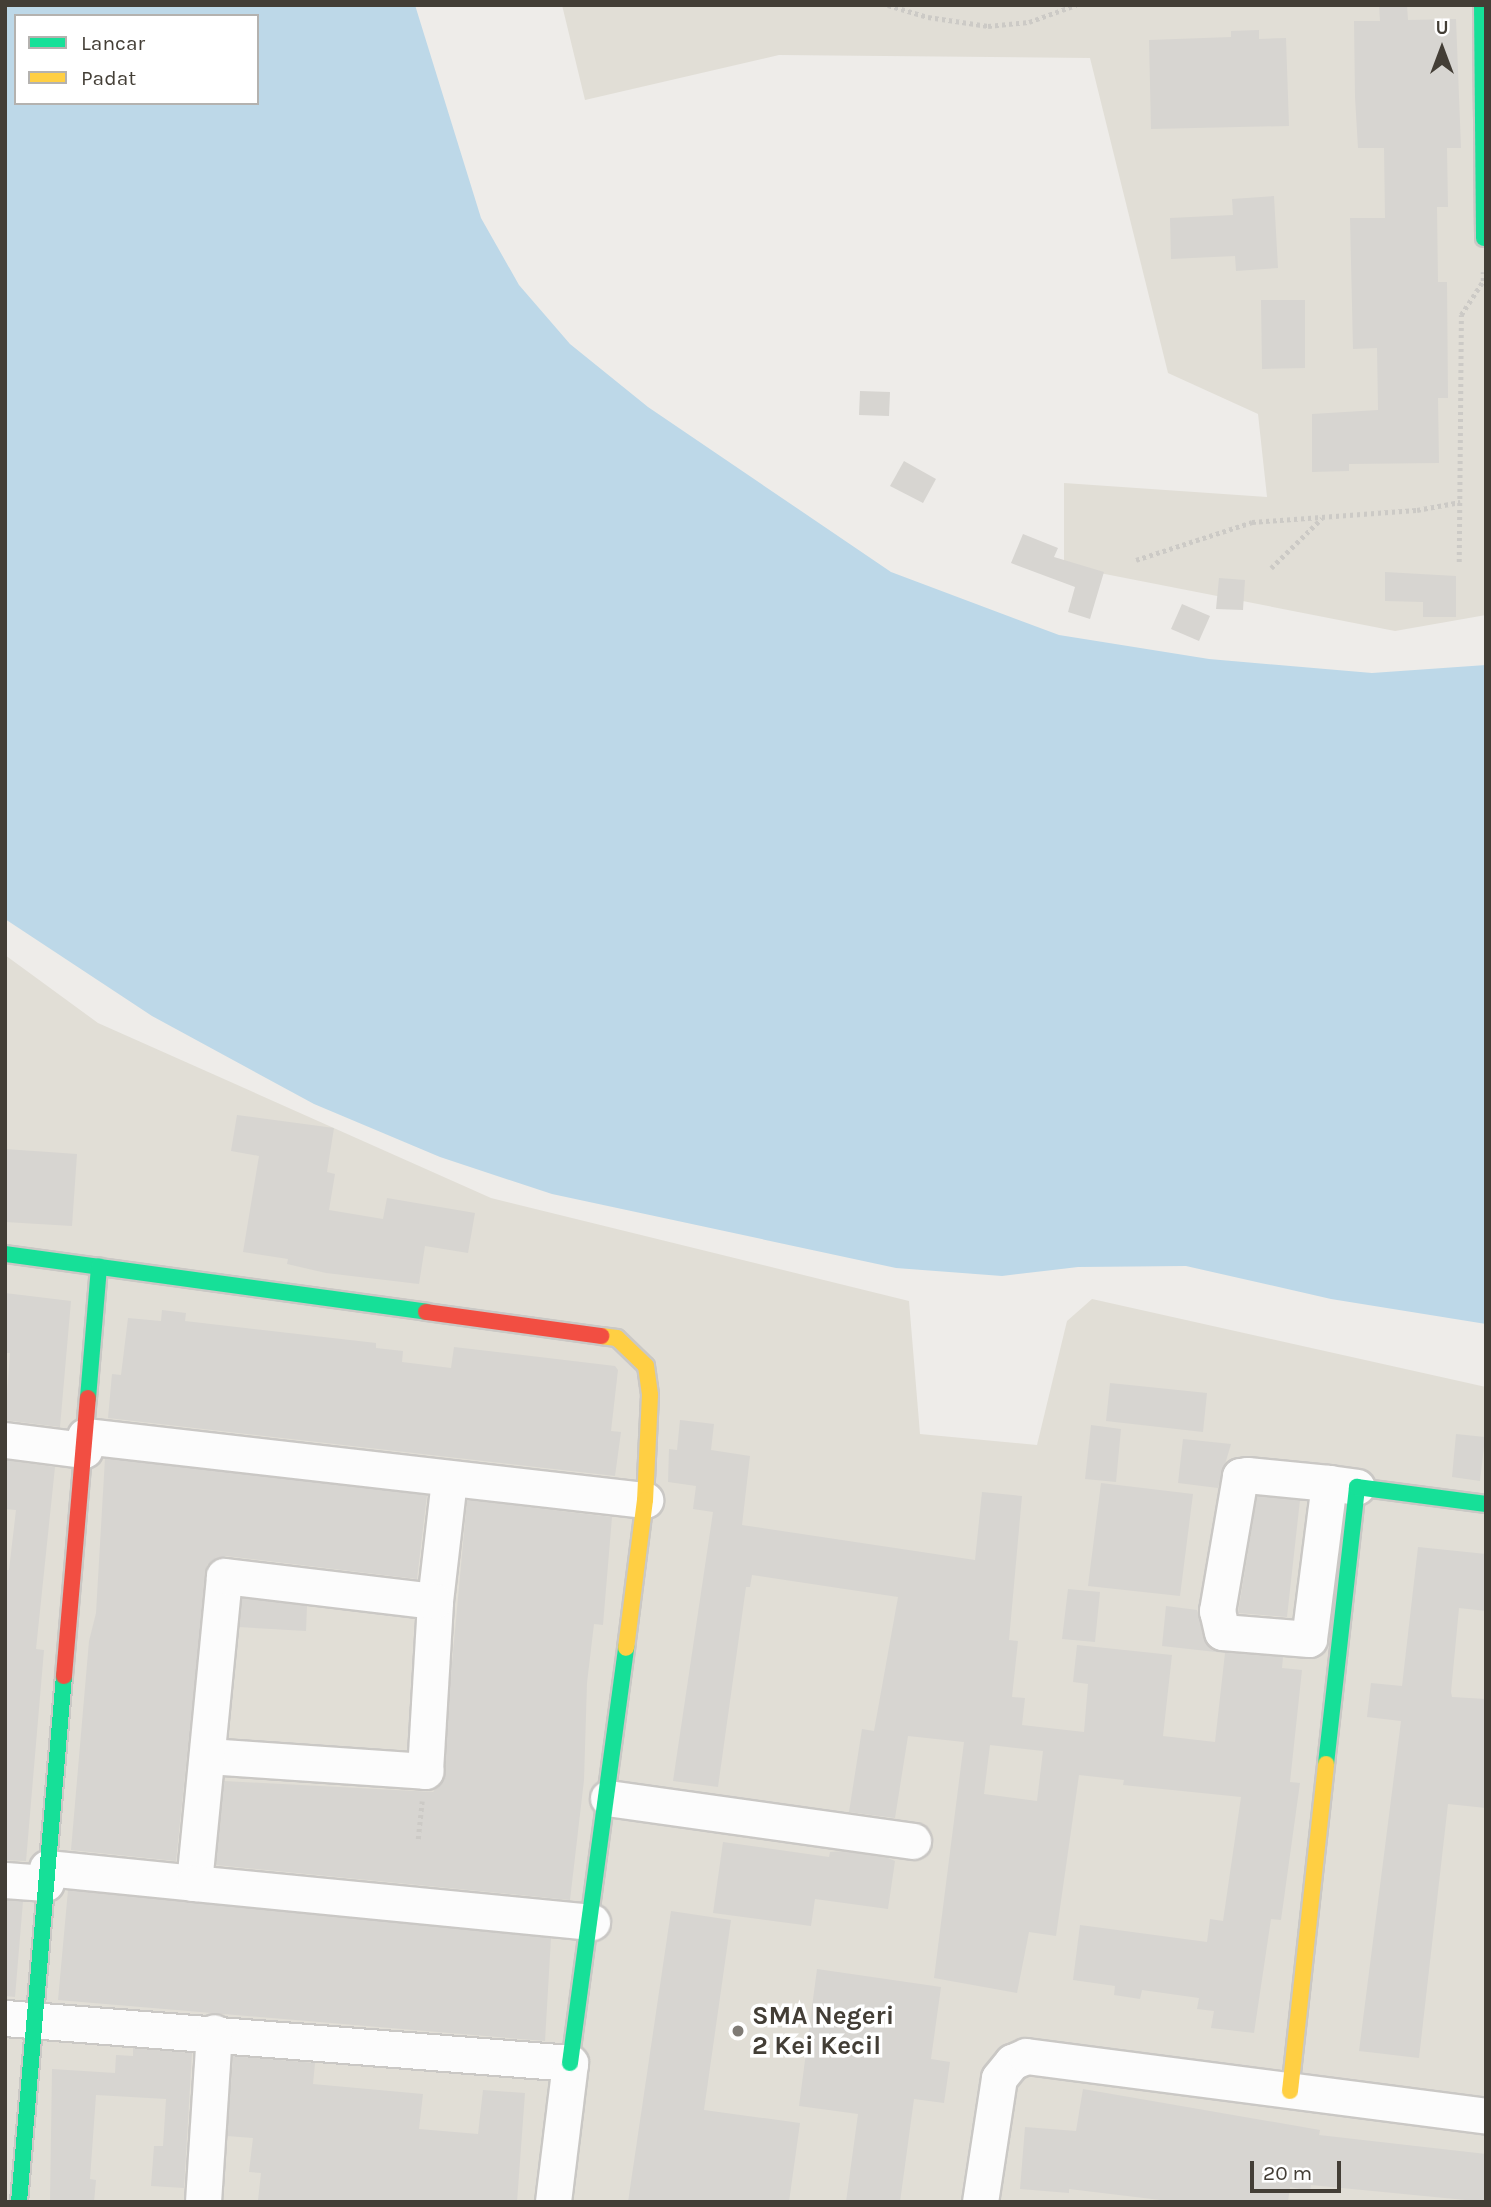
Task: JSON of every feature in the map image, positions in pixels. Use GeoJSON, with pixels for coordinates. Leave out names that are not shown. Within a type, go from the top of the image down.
{"type":"FeatureCollection","features":[{"type":"Feature","properties":{"kind":"street"},"geometry":{"type":"LineString","coordinates":[[1482,5],[1484,238]]}},
{"type":"Feature","properties":{"kind":"street"},"geometry":{"type":"LineString","coordinates":[[5,1254],[617,1338],[646,1366],[650,1395],[645,1500],[592,1922],[552,2202]]}},
{"type":"Feature","properties":{"kind":"street"},"geometry":{"type":"LineString","coordinates":[[14,2194],[20,2019],[46,1875],[99,1266]]}},
{"type":"Feature","properties":{"kind":"street"},"geometry":{"type":"LineString","coordinates":[[5,1440],[85,1443],[645,1500]]}},
{"type":"Feature","properties":{"kind":"street"},"geometry":{"type":"LineString","coordinates":[[1343,1485],[1310,1639],[1222,1632],[1217,1611],[1240,1476],[1343,1485],[1486,1504]]}},
{"type":"Feature","properties":{"kind":"street"},"geometry":{"type":"LineString","coordinates":[[207,1756],[425,1771],[435,1601],[449,1480]]}},
{"type":"Feature","properties":{"kind":"street"},"geometry":{"type":"LineString","coordinates":[[1290,2091],[1343,1485]]}},
{"type":"Feature","properties":{"kind":"street"},"geometry":{"type":"LineString","coordinates":[[194,1883],[225,1576],[435,1601]]}},
{"type":"Feature","properties":{"kind":"street"},"geometry":{"type":"LineString","coordinates":[[608,1797],[913,1841]]}},
{"type":"Feature","properties":{"kind":"street"},"geometry":{"type":"LineString","coordinates":[[5,1880],[46,1875],[194,1883],[592,1922]]}},
{"type":"Feature","properties":{"kind":"street"},"geometry":{"type":"LineString","coordinates":[[20,2019],[214,2032],[570,2063]]}},
{"type":"Feature","properties":{"kind":"street"},"geometry":{"type":"LineString","coordinates":[[203,2202],[214,2032]]}},
{"type":"Feature","properties":{"kind":"street"},"geometry":{"type":"LineString","coordinates":[[980,2202],[999,2078],[1012,2062],[1026,2056],[1486,2116]]}},
{"type":"Feature","properties":{"kind":"path"},"geometry":{"type":"LineString","coordinates":[[888,5],[928,17],[988,26],[1029,22],[1076,5]]}},
{"type":"Feature","properties":{"kind":"path"},"geometry":{"type":"LineString","coordinates":[[1459,562],[1461,315],[1483,281],[1484,238]]}},
{"type":"Feature","properties":{"kind":"path"},"geometry":{"type":"LineString","coordinates":[[1136,560],[1252,522],[1460,502]]}},
{"type":"Feature","properties":{"kind":"path"},"geometry":{"type":"LineString","coordinates":[[1271,568],[1322,517]]}},
{"type":"Feature","properties":{"kind":"shaded area"},"geometry":{"type":"Polygon","coordinates":[[[562,5],[1486,5],[1486,615],[1395,631],[1064,566],[1064,483],[1267,497],[1258,414],[1168,373],[1090,58],[779,55],[585,100],[562,5]]]}},
{"type":"Feature","properties":{"kind":"shaded area"},"geometry":{"type":"Polygon","coordinates":[[[5,955],[98,1023],[491,1198],[909,1301],[920,1434],[1037,1445],[1067,1321],[1092,1299],[1486,1387],[1486,2202],[5,2202],[5,955]]]}},
{"type":"Feature","properties":{"kind":"water"},"geometry":{"type":"Polygon","coordinates":[[[5,5],[415,5],[481,218],[519,285],[570,344],[648,407],[891,572],[1059,635],[1209,659],[1372,673],[1486,665],[1486,1324],[1331,1299],[1186,1266],[1078,1267],[1002,1276],[896,1268],[552,1194],[440,1157],[314,1104],[152,1016],[5,919],[5,5]]]}},
{"type":"Feature","properties":{"kind":"building"},"geometry":{"type":"Polygon","coordinates":[[[1379,5],[1407,5],[1408,20],[1456,19],[1461,148],[1447,148],[1448,207],[1437,207],[1438,282],[1447,282],[1448,398],[1438,398],[1439,463],[1349,464],[1349,471],[1312,472],[1312,414],[1378,410],[1377,348],[1353,349],[1350,218],[1385,218],[1384,148],[1358,148],[1355,97],[1354,21],[1380,21],[1379,5]]]}},
{"type":"Feature","properties":{"kind":"building"},"geometry":{"type":"Polygon","coordinates":[[[1259,30],[1259,39],[1286,38],[1289,126],[1151,129],[1149,40],[1231,37],[1231,31],[1259,30]]]}},
{"type":"Feature","properties":{"kind":"building"},"geometry":{"type":"Polygon","coordinates":[[[1274,196],[1278,268],[1236,271],[1235,256],[1171,259],[1170,218],[1233,215],[1232,199],[1274,196]]]}},
{"type":"Feature","properties":{"kind":"building"},"geometry":{"type":"Polygon","coordinates":[[[1261,300],[1305,300],[1305,368],[1262,369],[1261,300]]]}},
{"type":"Feature","properties":{"kind":"building"},"geometry":{"type":"Polygon","coordinates":[[[860,391],[890,392],[889,416],[859,415],[860,391]]]}},
{"type":"Feature","properties":{"kind":"building"},"geometry":{"type":"Polygon","coordinates":[[[904,461],[936,479],[923,503],[890,486],[904,461]]]}},
{"type":"Feature","properties":{"kind":"building"},"geometry":{"type":"Polygon","coordinates":[[[1023,534],[1058,548],[1054,557],[1104,572],[1090,619],[1068,612],[1075,587],[1011,563],[1023,534]]]}},
{"type":"Feature","properties":{"kind":"building"},"geometry":{"type":"Polygon","coordinates":[[[1385,572],[1456,576],[1456,617],[1423,617],[1423,602],[1385,601],[1385,572]]]}},
{"type":"Feature","properties":{"kind":"building"},"geometry":{"type":"Polygon","coordinates":[[[1219,578],[1245,580],[1243,610],[1216,609],[1219,578]]]}},
{"type":"Feature","properties":{"kind":"building"},"geometry":{"type":"Polygon","coordinates":[[[1182,604],[1210,616],[1199,641],[1171,629],[1182,604]]]}},
{"type":"Feature","properties":{"kind":"building"},"geometry":{"type":"Polygon","coordinates":[[[237,1115],[334,1128],[327,1172],[335,1174],[329,1210],[383,1219],[387,1198],[475,1213],[468,1253],[425,1246],[419,1284],[326,1273],[287,1264],[288,1259],[243,1252],[259,1156],[231,1151],[237,1115]]]}},
{"type":"Feature","properties":{"kind":"building"},"geometry":{"type":"Polygon","coordinates":[[[5,1149],[77,1154],[72,1226],[5,1222],[5,1149]]]}},
{"type":"Feature","properties":{"kind":"building"},"geometry":{"type":"Polygon","coordinates":[[[5,1293],[71,1301],[60,1427],[5,1420],[10,1353],[5,1353],[5,1293]]]}},
{"type":"Feature","properties":{"kind":"building"},"geometry":{"type":"Polygon","coordinates":[[[162,1310],[186,1313],[185,1321],[376,1343],[376,1348],[403,1351],[402,1362],[451,1368],[454,1347],[615,1366],[618,1370],[611,1431],[621,1432],[615,1476],[108,1418],[112,1374],[121,1375],[128,1318],[161,1321],[162,1310]]]}},
{"type":"Feature","properties":{"kind":"building"},"geometry":{"type":"Polygon","coordinates":[[[1110,1383],[1207,1393],[1203,1432],[1106,1421],[1110,1383]]]}},
{"type":"Feature","properties":{"kind":"building"},"geometry":{"type":"Polygon","coordinates":[[[680,1420],[714,1424],[711,1450],[750,1456],[742,1525],[975,1560],[982,1492],[1022,1496],[1009,1640],[1018,1641],[1012,1697],[1025,1698],[1022,1725],[1084,1732],[1088,1684],[1073,1682],[1077,1645],[1172,1655],[1163,1736],[1215,1742],[1225,1653],[1162,1646],[1166,1606],[1197,1610],[1210,1648],[1283,1657],[1282,1668],[1302,1670],[1290,1782],[1300,1783],[1281,1920],[1271,1919],[1254,2033],[1211,2028],[1214,2011],[1197,2009],[1199,1998],[1142,1990],[1140,1999],[1114,1995],[1115,1986],[1073,1980],[1080,1925],[1207,1942],[1210,1919],[1223,1921],[1241,1797],[1123,1785],[1124,1780],[1079,1775],[1056,1936],[1029,1932],[1017,1993],[934,1978],[964,1742],[908,1736],[895,1818],[849,1812],[862,1729],[874,1731],[898,1597],[752,1575],[750,1587],[746,1587],[718,1787],[673,1781],[713,1512],[693,1509],[696,1486],[668,1482],[669,1449],[677,1450],[680,1420]],[[990,1745],[984,1794],[1037,1801],[1043,1751],[990,1745]]]}},
{"type":"Feature","properties":{"kind":"building"},"geometry":{"type":"Polygon","coordinates":[[[1091,1425],[1121,1429],[1116,1482],[1085,1479],[1091,1425]]]}},
{"type":"Feature","properties":{"kind":"building"},"geometry":{"type":"Polygon","coordinates":[[[1456,1434],[1485,1437],[1480,1481],[1452,1477],[1456,1434]]]}},
{"type":"Feature","properties":{"kind":"building"},"geometry":{"type":"Polygon","coordinates":[[[1183,1439],[1231,1444],[1218,1488],[1178,1483],[1183,1439]]]}},
{"type":"Feature","properties":{"kind":"building"},"geometry":{"type":"Polygon","coordinates":[[[105,1458],[427,1495],[417,1579],[226,1556],[207,1565],[176,1861],[71,1850],[89,1641],[96,1613],[105,1458]]]}},
{"type":"Feature","properties":{"kind":"building"},"geometry":{"type":"Polygon","coordinates":[[[5,1460],[55,1467],[36,1649],[44,1650],[26,1861],[5,1860],[5,1570],[9,1570],[16,1510],[5,1509],[5,1460]]]}},
{"type":"Feature","properties":{"kind":"building"},"geometry":{"type":"Polygon","coordinates":[[[1101,1483],[1193,1494],[1180,1596],[1088,1586],[1101,1483]]]}},
{"type":"Feature","properties":{"kind":"building"},"geometry":{"type":"Polygon","coordinates":[[[1257,1496],[1300,1500],[1287,1617],[1238,1613],[1257,1496]]]}},
{"type":"Feature","properties":{"kind":"building"},"geometry":{"type":"Polygon","coordinates":[[[467,1500],[612,1517],[603,1625],[594,1624],[587,1683],[584,1780],[570,1900],[216,1865],[224,1781],[433,1792],[441,1783],[467,1500]]]}},
{"type":"Feature","properties":{"kind":"building"},"geometry":{"type":"Polygon","coordinates":[[[1418,1547],[1486,1554],[1486,1611],[1459,1608],[1451,1692],[1452,1697],[1486,1699],[1486,1808],[1448,1804],[1419,2058],[1359,2051],[1401,1721],[1367,1717],[1371,1683],[1402,1686],[1418,1547]]]}},
{"type":"Feature","properties":{"kind":"building"},"geometry":{"type":"Polygon","coordinates":[[[1068,1589],[1100,1592],[1095,1642],[1062,1639],[1068,1589]]]}},
{"type":"Feature","properties":{"kind":"building"},"geometry":{"type":"Polygon","coordinates":[[[242,1598],[307,1606],[306,1631],[239,1627],[242,1598]]]}},
{"type":"Feature","properties":{"kind":"building"},"geometry":{"type":"Polygon","coordinates":[[[723,1842],[829,1857],[830,1852],[843,1851],[888,1858],[895,1861],[888,1909],[815,1899],[811,1926],[713,1913],[723,1842]]]}},
{"type":"Feature","properties":{"kind":"building"},"geometry":{"type":"Polygon","coordinates":[[[68,1890],[551,1938],[545,2041],[58,2000],[68,1890]]]}},
{"type":"Feature","properties":{"kind":"building"},"geometry":{"type":"Polygon","coordinates":[[[5,1900],[23,1901],[15,1997],[5,1996],[5,1900]]]}},
{"type":"Feature","properties":{"kind":"building"},"geometry":{"type":"Polygon","coordinates":[[[671,1911],[731,1920],[704,2110],[800,2123],[789,2202],[628,2202],[671,1911]]]}},
{"type":"Feature","properties":{"kind":"building"},"geometry":{"type":"Polygon","coordinates":[[[817,1969],[941,1987],[931,2059],[950,2062],[944,2103],[914,2099],[900,2202],[846,2202],[858,2114],[799,2106],[817,1969]]]}},
{"type":"Feature","properties":{"kind":"building"},"geometry":{"type":"Polygon","coordinates":[[[133,2048],[192,2053],[184,2188],[151,2186],[154,2146],[163,2146],[166,2099],[96,2095],[90,2179],[96,2180],[94,2202],[50,2202],[52,2069],[115,2073],[116,2055],[133,2056],[133,2048]]]}},
{"type":"Feature","properties":{"kind":"building"},"geometry":{"type":"Polygon","coordinates":[[[233,2056],[315,2063],[313,2084],[423,2094],[419,2129],[478,2134],[483,2090],[525,2093],[517,2202],[258,2200],[261,2173],[249,2172],[253,2138],[227,2136],[233,2056]]]}},
{"type":"Feature","properties":{"kind":"building"},"geometry":{"type":"Polygon","coordinates":[[[1083,2089],[1320,2130],[1319,2135],[1486,2154],[1486,2202],[1311,2185],[1310,2191],[1290,2187],[1288,2202],[1177,2202],[1069,2189],[1069,2193],[1020,2189],[1025,2127],[1076,2131],[1083,2089]]]}},
{"type":"Feature","properties":{"kind":"traffic: fast"},"geometry":{"type":"LineString","coordinates":[[1482,5],[1484,238]]}},
{"type":"Feature","properties":{"kind":"traffic: fast"},"geometry":{"type":"LineString","coordinates":[[5,1254],[426,1312]]}},
{"type":"Feature","properties":{"kind":"traffic: fast"},"geometry":{"type":"LineString","coordinates":[[88,1398],[99,1266]]}},
{"type":"Feature","properties":{"kind":"traffic: fast"},"geometry":{"type":"LineString","coordinates":[[1326,1764],[1357,1487],[1486,1504]]}},
{"type":"Feature","properties":{"kind":"traffic: fast"},"geometry":{"type":"LineString","coordinates":[[570,2063],[626,1648]]}},
{"type":"Feature","properties":{"kind":"traffic: fast"},"geometry":{"type":"LineString","coordinates":[[19,2202],[64,1676]]}},
{"type":"Feature","properties":{"kind":"traffic: slow"},"geometry":{"type":"LineString","coordinates":[[601,1336],[617,1338],[646,1366],[650,1395],[645,1500],[626,1648]]}},
{"type":"Feature","properties":{"kind":"traffic: slow"},"geometry":{"type":"LineString","coordinates":[[1290,2091],[1326,1764]]}},
{"type":"Feature","properties":{"kind":"traffic: jam"},"geometry":{"type":"LineString","coordinates":[[426,1312],[601,1336]]}},
{"type":"Feature","properties":{"kind":"traffic: jam"},"geometry":{"type":"LineString","coordinates":[[64,1676],[88,1398]]}},
{"type":"Feature","properties":{"kind":"place","name":"SMA Negeri 2 Kei Kecil"},"geometry":{"type":"Point","coordinates":[738,2031]}}]}
